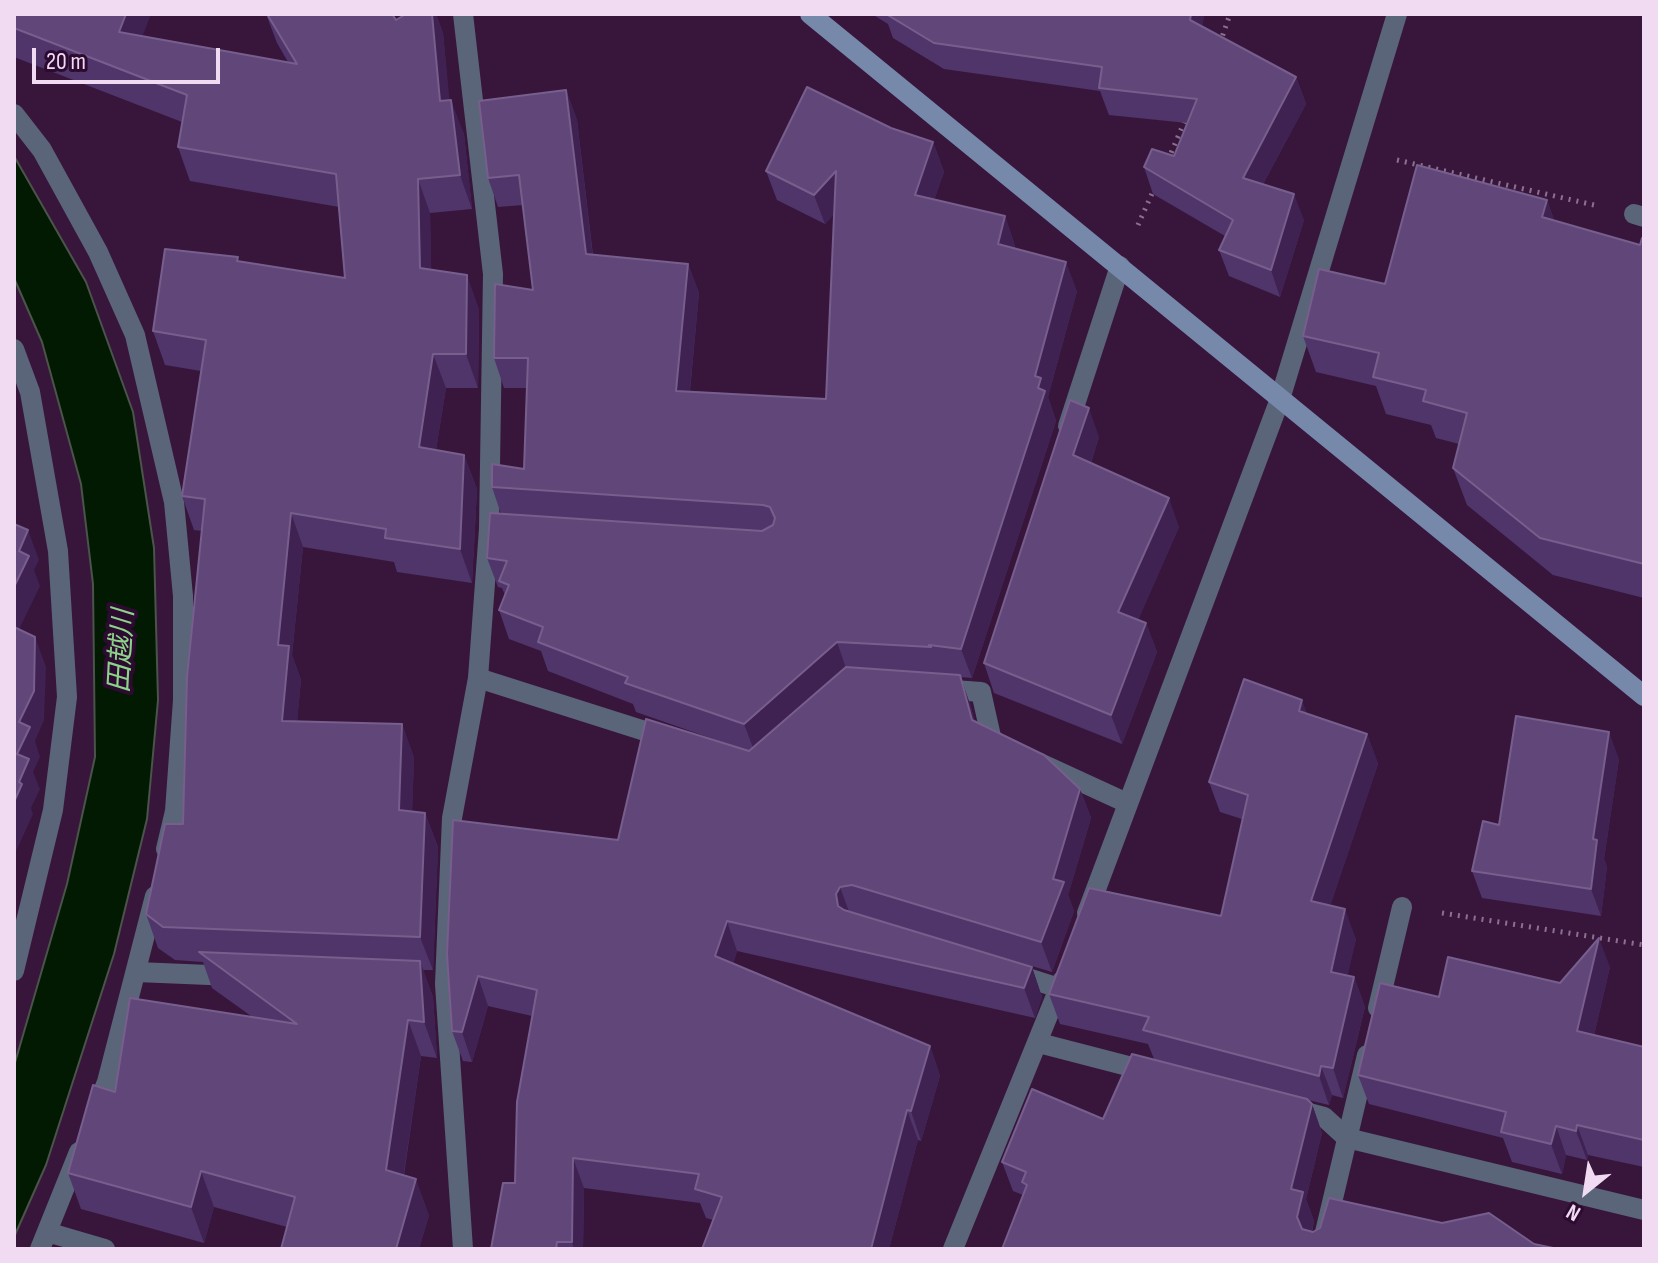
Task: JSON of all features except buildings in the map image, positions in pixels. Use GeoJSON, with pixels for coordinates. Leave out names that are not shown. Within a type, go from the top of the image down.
{"type":"FeatureCollection","features":[{"type":"Feature","properties":{"kind":"street"},"geometry":{"type":"LineString","coordinates":[[463,14],[493,274],[497,530],[478,678],[452,818],[437,984],[463,1249]]}},
{"type":"Feature","properties":{"kind":"street"},"geometry":{"type":"LineString","coordinates":[[810,14],[1644,696]]}},
{"type":"Feature","properties":{"kind":"street"},"geometry":{"type":"LineString","coordinates":[[1080,931],[1280,399],[1397,14]]}},
{"type":"Feature","properties":{"kind":"street"},"geometry":{"type":"LineString","coordinates":[[14,114],[42,150],[98,252],[135,335],[174,502],[183,596],[183,700],[175,811],[107,1082],[43,1241],[105,1249]]}},
{"type":"Feature","properties":{"kind":"street"},"geometry":{"type":"LineString","coordinates":[[1060,449],[1120,266]]}},
{"type":"Feature","properties":{"kind":"street"},"geometry":{"type":"LineString","coordinates":[[14,349],[30,392],[58,551],[67,697],[53,810],[21,918],[14,971]]}},
{"type":"Feature","properties":{"kind":"street"},"geometry":{"type":"LineString","coordinates":[[478,678],[685,744]]}},
{"type":"Feature","properties":{"kind":"street"},"geometry":{"type":"LineString","coordinates":[[924,688],[983,684],[992,741],[1127,803]]}},
{"type":"Feature","properties":{"kind":"street"},"geometry":{"type":"LineString","coordinates":[[1321,1249],[1402,907]]}},
{"type":"Feature","properties":{"kind":"street"},"geometry":{"type":"LineString","coordinates":[[953,1249],[1039,1043],[1070,959]]}},
{"type":"Feature","properties":{"kind":"street"},"geometry":{"type":"LineString","coordinates":[[988,966],[1059,988]]}},
{"type":"Feature","properties":{"kind":"street"},"geometry":{"type":"LineString","coordinates":[[137,972],[260,977]]}},
{"type":"Feature","properties":{"kind":"street"},"geometry":{"type":"LineString","coordinates":[[1039,1043],[1174,1078]]}},
{"type":"Feature","properties":{"kind":"street"},"geometry":{"type":"LineString","coordinates":[[1264,1101],[1324,1117],[1347,1138],[1644,1210]]}},
{"type":"Feature","properties":{"kind":"path"},"geometry":{"type":"LineString","coordinates":[[1216,52],[1230,14]]}},
{"type":"Feature","properties":{"kind":"path"},"geometry":{"type":"LineString","coordinates":[[1165,166],[1190,109]]}},
{"type":"Feature","properties":{"kind":"path"},"geometry":{"type":"LineString","coordinates":[[1357,151],[1639,216]]}},
{"type":"Feature","properties":{"kind":"path"},"geometry":{"type":"LineString","coordinates":[[1120,266],[1158,181]]}},
{"type":"Feature","properties":{"kind":"path"},"geometry":{"type":"LineString","coordinates":[[1402,907],[1644,945]]}},
{"type":"Feature","properties":{"kind":"water","name":"田越川"},"geometry":{"type":"Polygon","coordinates":[[[14,156],[86,282],[133,412],[154,548],[158,700],[147,819],[114,954],[46,1165],[14,1237],[14,1066],[67,884],[95,757],[93,584],[81,484],[42,342],[14,278],[14,156]]]}}]}
